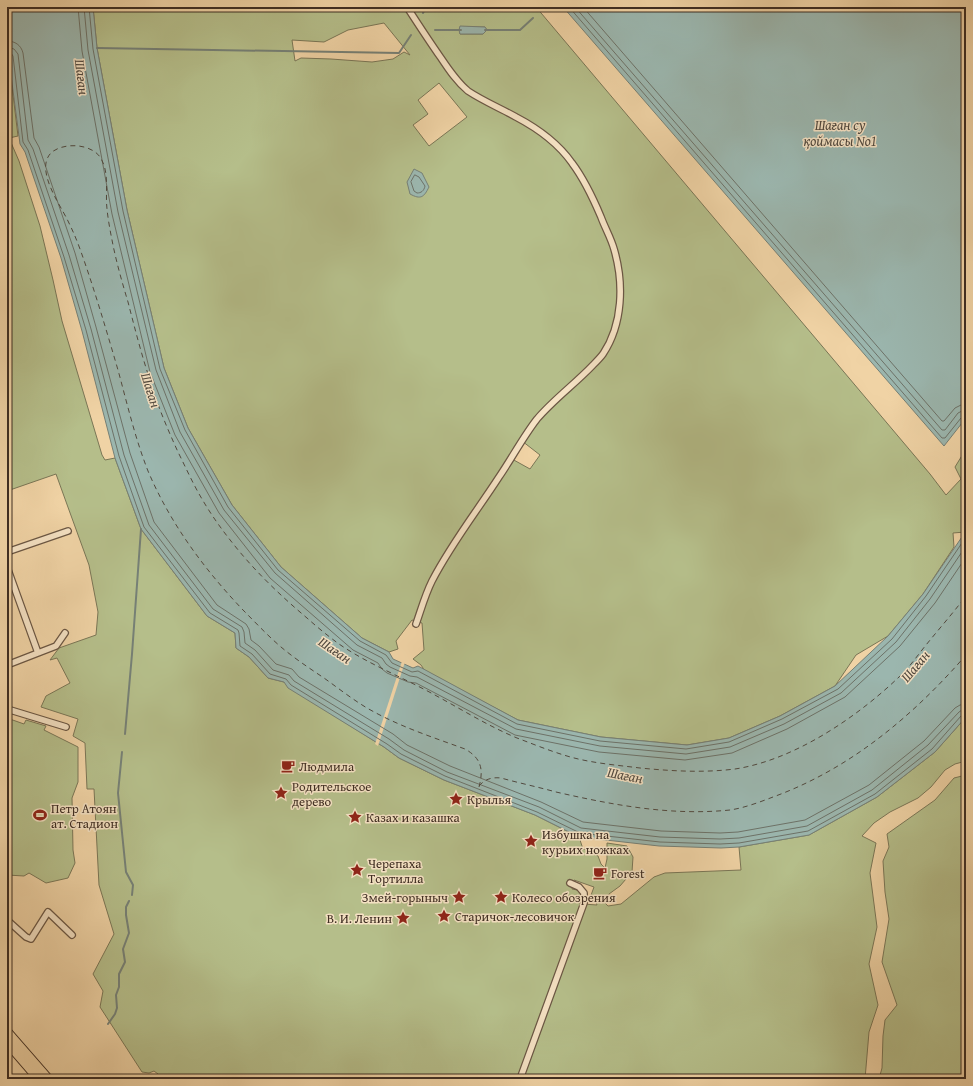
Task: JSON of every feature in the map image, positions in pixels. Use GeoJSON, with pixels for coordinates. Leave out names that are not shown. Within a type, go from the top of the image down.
{"type":"FeatureCollection","features":[{"type":"Feature","properties":{"kind":"main road"},"geometry":{"type":"LineString","coordinates":[[7,1032],[48,1079]]}},
{"type":"Feature","properties":{"kind":"main road"},"geometry":{"type":"LineString","coordinates":[[7,1042],[39,1079]]}},
{"type":"Feature","properties":{"kind":"street"},"geometry":{"type":"LineString","coordinates":[[406,7],[454,77],[461,84],[478,97],[517,117],[547,137],[560,148],[572,162],[597,207],[614,248],[620,286],[619,309],[611,342],[602,356],[585,374],[553,402],[537,420],[442,563],[431,583],[416,624]]}},
{"type":"Feature","properties":{"kind":"street"},"geometry":{"type":"LineString","coordinates":[[7,552],[68,531]]}},
{"type":"Feature","properties":{"kind":"street"},"geometry":{"type":"LineString","coordinates":[[7,567],[38,653]]}},
{"type":"Feature","properties":{"kind":"street"},"geometry":{"type":"LineString","coordinates":[[7,665],[56,646],[65,633]]}},
{"type":"Feature","properties":{"kind":"street"},"geometry":{"type":"LineString","coordinates":[[7,709],[66,727]]}},
{"type":"Feature","properties":{"kind":"street"},"geometry":{"type":"LineString","coordinates":[[520,1079],[584,903],[584,893],[579,887],[570,883]]}},
{"type":"Feature","properties":{"kind":"street"},"geometry":{"type":"LineString","coordinates":[[7,920],[26,937],[31,939],[48,912],[72,935]]}},
{"type":"Feature","properties":{"kind":"green space"},"geometry":{"type":"Polygon","coordinates":[[[93,7],[536,7],[930,474],[946,495],[961,479],[955,467],[966,449],[966,531],[953,533],[954,547],[923,594],[888,636],[856,655],[835,686],[780,716],[729,738],[687,745],[601,737],[518,720],[425,671],[421,665],[413,659],[424,650],[422,623],[412,620],[396,641],[398,649],[389,652],[362,638],[281,567],[232,505],[188,428],[164,368],[127,210],[97,48],[93,7]],[[384,23],[348,30],[324,42],[292,40],[295,61],[301,58],[372,62],[393,59],[404,52],[410,55],[384,23]],[[460,27],[460,34],[483,34],[487,30],[485,27],[460,27]],[[439,83],[418,100],[428,114],[413,125],[429,146],[467,117],[439,83]],[[522,441],[512,459],[530,469],[540,455],[522,441]]]}},
{"type":"Feature","properties":{"kind":"green space"},"geometry":{"type":"Polygon","coordinates":[[[7,45],[18,136],[9,138],[19,161],[40,226],[62,321],[102,455],[105,460],[115,458],[141,529],[207,616],[235,633],[236,648],[249,657],[268,678],[284,682],[399,758],[444,780],[535,815],[579,837],[583,849],[589,850],[598,856],[601,864],[605,868],[607,859],[607,843],[627,846],[633,857],[632,872],[620,886],[609,894],[604,902],[608,906],[621,904],[654,877],[665,873],[741,870],[739,847],[809,835],[877,797],[935,752],[966,717],[966,761],[955,764],[945,770],[931,787],[918,798],[890,812],[874,823],[862,836],[876,843],[870,873],[877,927],[869,964],[878,1005],[869,1032],[865,1079],[145,1079],[158,1074],[154,1071],[149,1073],[142,1072],[100,1007],[103,991],[93,974],[114,934],[99,885],[94,789],[87,789],[85,743],[73,736],[78,719],[41,707],[46,696],[70,683],[57,658],[50,660],[59,648],[96,635],[98,612],[89,565],[56,474],[7,491],[7,45]],[[574,880],[572,889],[577,890],[583,895],[583,904],[597,905],[595,899],[590,898],[594,887],[574,880]]]}},
{"type":"Feature","properties":{"kind":"green space","name":"Петр Атоян ат. Стадион"},"geometry":{"type":"Polygon","coordinates":[[[7,718],[24,724],[26,720],[46,726],[44,730],[78,747],[78,782],[72,798],[73,850],[75,863],[68,878],[46,883],[29,873],[24,876],[7,875],[7,718]]]}},
{"type":"Feature","properties":{"kind":"green space"},"geometry":{"type":"Polygon","coordinates":[[[966,775],[966,1079],[879,1079],[882,1068],[885,1020],[897,1005],[882,962],[889,919],[885,892],[883,861],[889,847],[887,834],[935,800],[954,778],[966,775]]]}},
{"type":"Feature","properties":{"kind":"water","name":"Шаған"},"geometry":{"type":"Polygon","coordinates":[[[7,7],[93,7],[97,48],[127,210],[164,368],[188,428],[232,505],[281,567],[362,638],[389,652],[393,659],[413,668],[418,666],[518,720],[601,737],[687,745],[729,738],[780,716],[835,686],[888,636],[923,594],[966,531],[966,717],[935,752],[877,797],[809,835],[739,847],[721,848],[659,846],[579,837],[535,815],[444,780],[399,758],[384,747],[288,688],[284,682],[268,678],[249,657],[236,648],[235,633],[207,616],[141,529],[115,458],[82,331],[61,258],[25,152],[20,144],[7,45],[7,7]]]}},
{"type":"Feature","properties":{"kind":"water","name":"Шаған су қоймасы No1"},"geometry":{"type":"Polygon","coordinates":[[[563,7],[966,7],[966,418],[944,446],[563,7]]]}},
{"type":"Feature","properties":{"kind":"water"},"geometry":{"type":"Polygon","coordinates":[[[460,26],[485,27],[487,30],[483,34],[460,34],[460,26]]]}},
{"type":"Feature","properties":{"kind":"water"},"geometry":{"type":"Polygon","coordinates":[[[414,169],[422,173],[429,187],[424,195],[420,197],[410,194],[407,182],[414,169]]]}},
{"type":"Feature","properties":{"kind":"pier"},"geometry":{"type":"Polygon","coordinates":[[[402,661],[405,662],[378,746],[375,744],[402,661]]]}},
{"type":"Feature","properties":{"kind":"waterway"},"geometry":{"type":"LineString","coordinates":[[423,13],[426,7]]}},
{"type":"Feature","properties":{"kind":"waterway"},"geometry":{"type":"LineString","coordinates":[[485,30],[520,30],[533,18]]}},
{"type":"Feature","properties":{"kind":"waterway"},"geometry":{"type":"LineString","coordinates":[[435,30],[461,30]]}},
{"type":"Feature","properties":{"kind":"waterway"},"geometry":{"type":"LineString","coordinates":[[97,48],[399,53],[411,35]]}},
{"type":"Feature","properties":{"kind":"waterway"},"geometry":{"type":"LineString","coordinates":[[125,734],[141,529]]}},
{"type":"Feature","properties":{"kind":"waterway"},"geometry":{"type":"LineString","coordinates":[[122,752],[118,793],[126,872],[133,885],[132,895]]}},
{"type":"Feature","properties":{"kind":"waterway"},"geometry":{"type":"LineString","coordinates":[[108,1024],[117,1008],[116,995],[119,987],[119,974],[125,962],[123,949],[129,933],[126,915],[126,907],[129,901]]}},
{"type":"Feature","properties":{"kind":"ferry route"},"geometry":{"type":"LineString","coordinates":[[479,787],[481,769],[475,756],[465,749],[403,726],[367,708],[296,659],[266,633],[243,610],[189,545],[167,509],[143,459],[109,339],[85,264],[74,234],[54,195],[47,176],[47,159],[52,152],[64,147],[84,147],[91,149],[96,153],[103,163],[106,176],[107,213],[119,271],[154,392],[178,452],[210,513],[219,526],[271,586],[339,644],[362,658],[496,728],[517,738],[561,754],[603,764],[675,771],[735,769],[757,764],[779,757],[801,747],[844,722],[864,707],[906,670],[966,596]]}},
{"type":"Feature","properties":{"kind":"ferry route"},"geometry":{"type":"LineString","coordinates":[[479,786],[489,779],[501,778],[577,797],[642,808],[686,812],[741,808],[763,801],[801,785],[828,772],[854,756],[902,719],[924,699],[966,655]]}},
{"type":"Feature","properties":{"kind":"place","name":"Людмила"},"geometry":{"type":"Point","coordinates":[288,766]}},
{"type":"Feature","properties":{"kind":"place","name":"Родительское дерево"},"geometry":{"type":"Point","coordinates":[281,793]}},
{"type":"Feature","properties":{"kind":"place","name":"Крылья"},"geometry":{"type":"Point","coordinates":[456,799]}},
{"type":"Feature","properties":{"kind":"place","name":"Петр Атоян ат. Стадион"},"geometry":{"type":"Point","coordinates":[40,815]}},
{"type":"Feature","properties":{"kind":"place","name":"Казах и казашка"},"geometry":{"type":"Point","coordinates":[355,817]}},
{"type":"Feature","properties":{"kind":"place","name":"Избушка на курьих ножках"},"geometry":{"type":"Point","coordinates":[531,841]}},
{"type":"Feature","properties":{"kind":"place","name":"Черепаха Тортилла"},"geometry":{"type":"Point","coordinates":[357,870]}},
{"type":"Feature","properties":{"kind":"place","name":"Forest"},"geometry":{"type":"Point","coordinates":[600,873]}},
{"type":"Feature","properties":{"kind":"place","name":"Змей-горыныч"},"geometry":{"type":"Point","coordinates":[459,897]}},
{"type":"Feature","properties":{"kind":"place","name":"Колесо обозрения"},"geometry":{"type":"Point","coordinates":[501,897]}},
{"type":"Feature","properties":{"kind":"place","name":"Старичок-лесовичок"},"geometry":{"type":"Point","coordinates":[444,916]}},
{"type":"Feature","properties":{"kind":"place","name":"В. И. Ленин"},"geometry":{"type":"Point","coordinates":[403,918]}}]}
